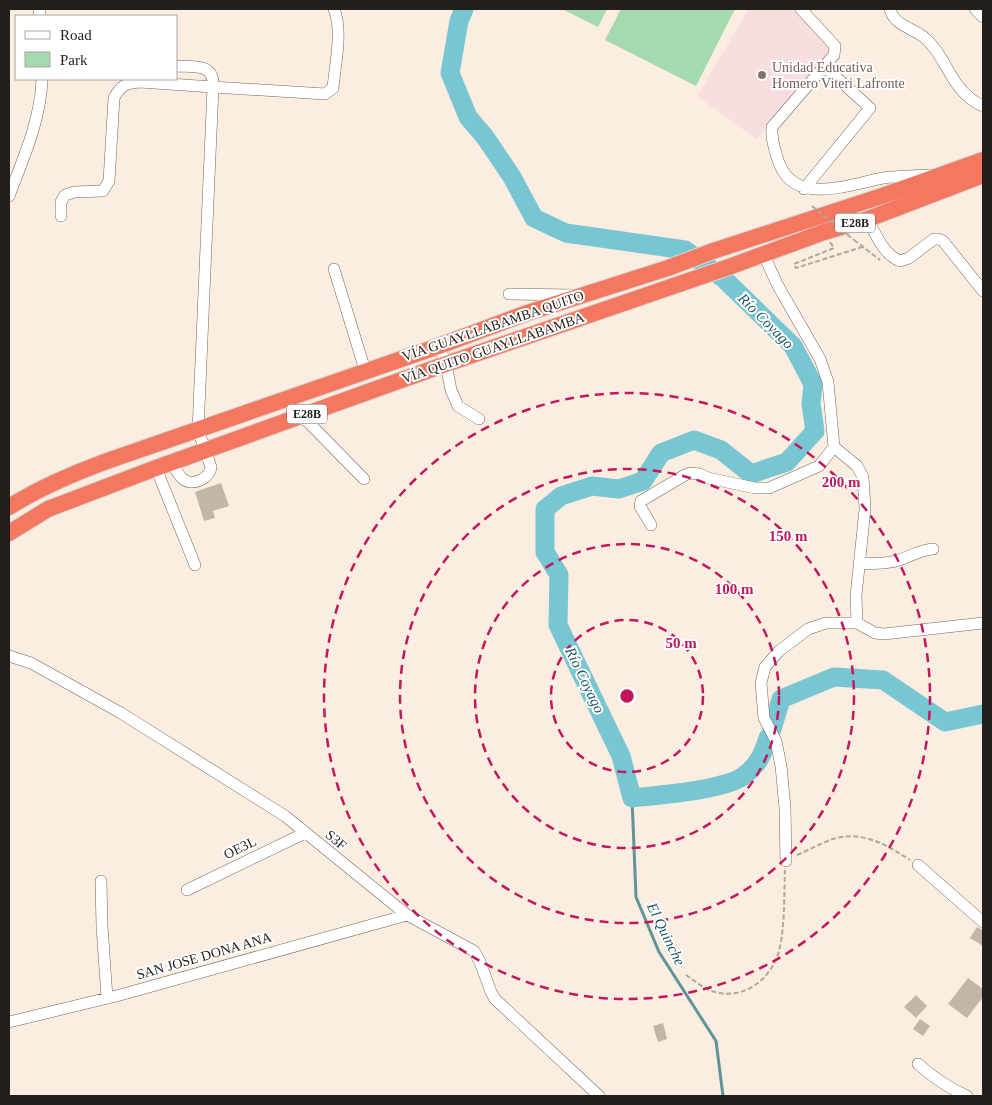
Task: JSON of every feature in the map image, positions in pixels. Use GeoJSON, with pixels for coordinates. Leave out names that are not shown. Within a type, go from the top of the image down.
{"type":"FeatureCollection","features":[{"type":"Feature","properties":{"kind":"highway","name":"VÍA GUAYLLABAMBA QUITO"},"geometry":{"type":"LineString","coordinates":[[9,507],[35,490],[72,474],[364,370],[439,346],[527,313],[668,268],[983,160]]}},
{"type":"Feature","properties":{"kind":"highway","name":"VÍA QUITO GUAYLLABAMBA"},"geometry":{"type":"LineString","coordinates":[[9,533],[48,509],[172,462],[824,232],[868,219],[983,176]]}},
{"type":"Feature","properties":{"kind":"street"},"geometry":{"type":"LineString","coordinates":[[61,216],[61,202],[66,195],[74,192],[103,190],[106,188],[109,181],[114,98],[120,88],[129,82],[140,82],[325,94],[333,88],[338,33],[337,17],[334,9]]}},
{"type":"Feature","properties":{"kind":"street"},"geometry":{"type":"LineString","coordinates":[[802,9],[835,46],[834,55],[772,127],[771,136],[779,165],[784,175],[804,189],[836,188],[892,177],[941,175]]}},
{"type":"Feature","properties":{"kind":"street"},"geometry":{"type":"LineString","coordinates":[[890,9],[898,20],[925,38],[933,46],[969,98],[983,106]]}},
{"type":"Feature","properties":{"kind":"street"},"geometry":{"type":"LineString","coordinates":[[975,9],[983,17]]}},
{"type":"Feature","properties":{"kind":"street"},"geometry":{"type":"LineString","coordinates":[[172,462],[178,473],[186,481],[192,482],[204,479],[209,475],[211,467],[198,430],[213,75],[208,70],[200,67],[178,66]]}},
{"type":"Feature","properties":{"kind":"street"},"geometry":{"type":"LineString","coordinates":[[804,189],[870,108],[824,66]]}},
{"type":"Feature","properties":{"kind":"street"},"geometry":{"type":"LineString","coordinates":[[9,196],[36,118],[42,91],[42,80]]}},
{"type":"Feature","properties":{"kind":"street"},"geometry":{"type":"LineString","coordinates":[[868,219],[875,235],[890,256],[900,261],[909,258],[934,239],[938,239],[943,241],[982,286]]}},
{"type":"Feature","properties":{"kind":"street"},"geometry":{"type":"LineString","coordinates":[[651,525],[640,506],[641,501],[684,474],[700,474],[708,478],[755,488],[769,488],[819,466],[834,447],[828,382],[820,360],[777,284],[764,253]]}},
{"type":"Feature","properties":{"kind":"street"},"geometry":{"type":"LineString","coordinates":[[334,269],[364,370]]}},
{"type":"Feature","properties":{"kind":"street"},"geometry":{"type":"LineString","coordinates":[[509,294],[582,295]]}},
{"type":"Feature","properties":{"kind":"street"},"geometry":{"type":"LineString","coordinates":[[439,346],[446,364],[451,390],[458,406],[479,419]]}},
{"type":"Feature","properties":{"kind":"street"},"geometry":{"type":"LineString","coordinates":[[301,416],[364,479]]}},
{"type":"Feature","properties":{"kind":"street"},"geometry":{"type":"LineString","coordinates":[[834,447],[857,466],[863,477],[865,509],[856,596],[857,623]]}},
{"type":"Feature","properties":{"kind":"street"},"geometry":{"type":"LineString","coordinates":[[156,468],[195,565]]}},
{"type":"Feature","properties":{"kind":"street"},"geometry":{"type":"LineString","coordinates":[[859,563],[872,564],[896,561],[922,550],[933,550]]}},
{"type":"Feature","properties":{"kind":"street"},"geometry":{"type":"LineString","coordinates":[[786,861],[785,808],[781,766],[776,741],[764,718],[762,683],[765,667],[779,651],[808,629],[826,623],[857,623],[875,633],[884,634],[983,623]]}},
{"type":"Feature","properties":{"kind":"street","name":"S3F"},"geometry":{"type":"LineString","coordinates":[[9,656],[31,663],[121,713],[285,816],[407,915],[474,950],[490,992],[495,999],[599,1096]]}},
{"type":"Feature","properties":{"kind":"street","name":"OE3L"},"geometry":{"type":"LineString","coordinates":[[187,890],[305,833]]}},
{"type":"Feature","properties":{"kind":"street"},"geometry":{"type":"LineString","coordinates":[[918,866],[983,922]]}},
{"type":"Feature","properties":{"kind":"street"},"geometry":{"type":"LineString","coordinates":[[101,881],[102,926],[108,998]]}},
{"type":"Feature","properties":{"kind":"street","name":"SAN JOSE DONA ANA"},"geometry":{"type":"LineString","coordinates":[[9,1022],[108,998],[407,915]]}},
{"type":"Feature","properties":{"kind":"street"},"geometry":{"type":"LineString","coordinates":[[918,1064],[936,1080],[952,1090],[967,1096]]}},
{"type":"Feature","properties":{"kind":"path"},"geometry":{"type":"LineString","coordinates":[[812,206],[854,240]]}},
{"type":"Feature","properties":{"kind":"path"},"geometry":{"type":"LineString","coordinates":[[824,232],[834,248],[794,264],[796,268],[862,247]]}},
{"type":"Feature","properties":{"kind":"path"},"geometry":{"type":"LineString","coordinates":[[686,974],[706,988],[716,992],[732,994],[745,992],[758,984],[768,974],[779,951],[786,861],[834,839],[853,836],[873,839],[890,846],[918,866]]}},
{"type":"Feature","properties":{"kind":"shaded area","name":"Unidad Educativa Homero Viteri Lafronte"},"geometry":{"type":"Polygon","coordinates":[[[749,9],[793,9],[833,48],[833,54],[756,139],[697,96],[749,9]]]}},
{"type":"Feature","properties":{"kind":"green space"},"geometry":{"type":"Polygon","coordinates":[[[562,9],[607,9],[598,27],[562,9]]]}},
{"type":"Feature","properties":{"kind":"green space"},"geometry":{"type":"Polygon","coordinates":[[[621,9],[735,9],[696,86],[605,40],[621,9]]]}},
{"type":"Feature","properties":{"kind":"building"},"geometry":{"type":"Polygon","coordinates":[[[221,483],[229,506],[213,511],[215,518],[204,521],[195,492],[221,483]]]}},
{"type":"Feature","properties":{"kind":"building"},"geometry":{"type":"Polygon","coordinates":[[[977,927],[983,930],[983,946],[970,938],[977,927]]]}},
{"type":"Feature","properties":{"kind":"building"},"geometry":{"type":"Polygon","coordinates":[[[968,978],[983,989],[983,997],[967,1018],[948,1004],[968,978]]]}},
{"type":"Feature","properties":{"kind":"building"},"geometry":{"type":"Polygon","coordinates":[[[916,995],[927,1006],[916,1018],[904,1007],[916,995]]]}},
{"type":"Feature","properties":{"kind":"building"},"geometry":{"type":"Polygon","coordinates":[[[920,1019],[930,1026],[923,1036],[913,1029],[920,1019]]]}},
{"type":"Feature","properties":{"kind":"building"},"geometry":{"type":"Polygon","coordinates":[[[663,1023],[667,1039],[658,1042],[653,1026],[663,1023]]]}},
{"type":"Feature","properties":{"kind":"waterway","name":"Río Coyago"},"geometry":{"type":"LineString","coordinates":[[464,9],[459,21],[450,73],[468,117],[485,137],[512,177],[534,218],[566,233],[685,250],[723,278],[793,346],[813,384],[811,404],[815,431],[787,462],[751,474],[721,450],[694,440],[661,453],[643,481],[619,489],[592,486],[561,496],[545,509],[545,552],[559,575],[558,625],[621,756],[632,798],[692,791],[737,780],[746,774],[757,762],[768,738]]}},
{"type":"Feature","properties":{"kind":"waterway","name":"Río Coyago"},"geometry":{"type":"LineString","coordinates":[[772,729],[781,699],[834,677],[883,680],[945,722],[983,714]]}},
{"type":"Feature","properties":{"kind":"waterway","name":"El Quinche"},"geometry":{"type":"LineString","coordinates":[[632,798],[636,897],[659,952],[716,1041],[723,1096]]}},
{"type":"Feature","properties":{"kind":"place","name":"Unidad Educativa Homero Viteri Lafronte"},"geometry":{"type":"Point","coordinates":[762,75]}}]}
